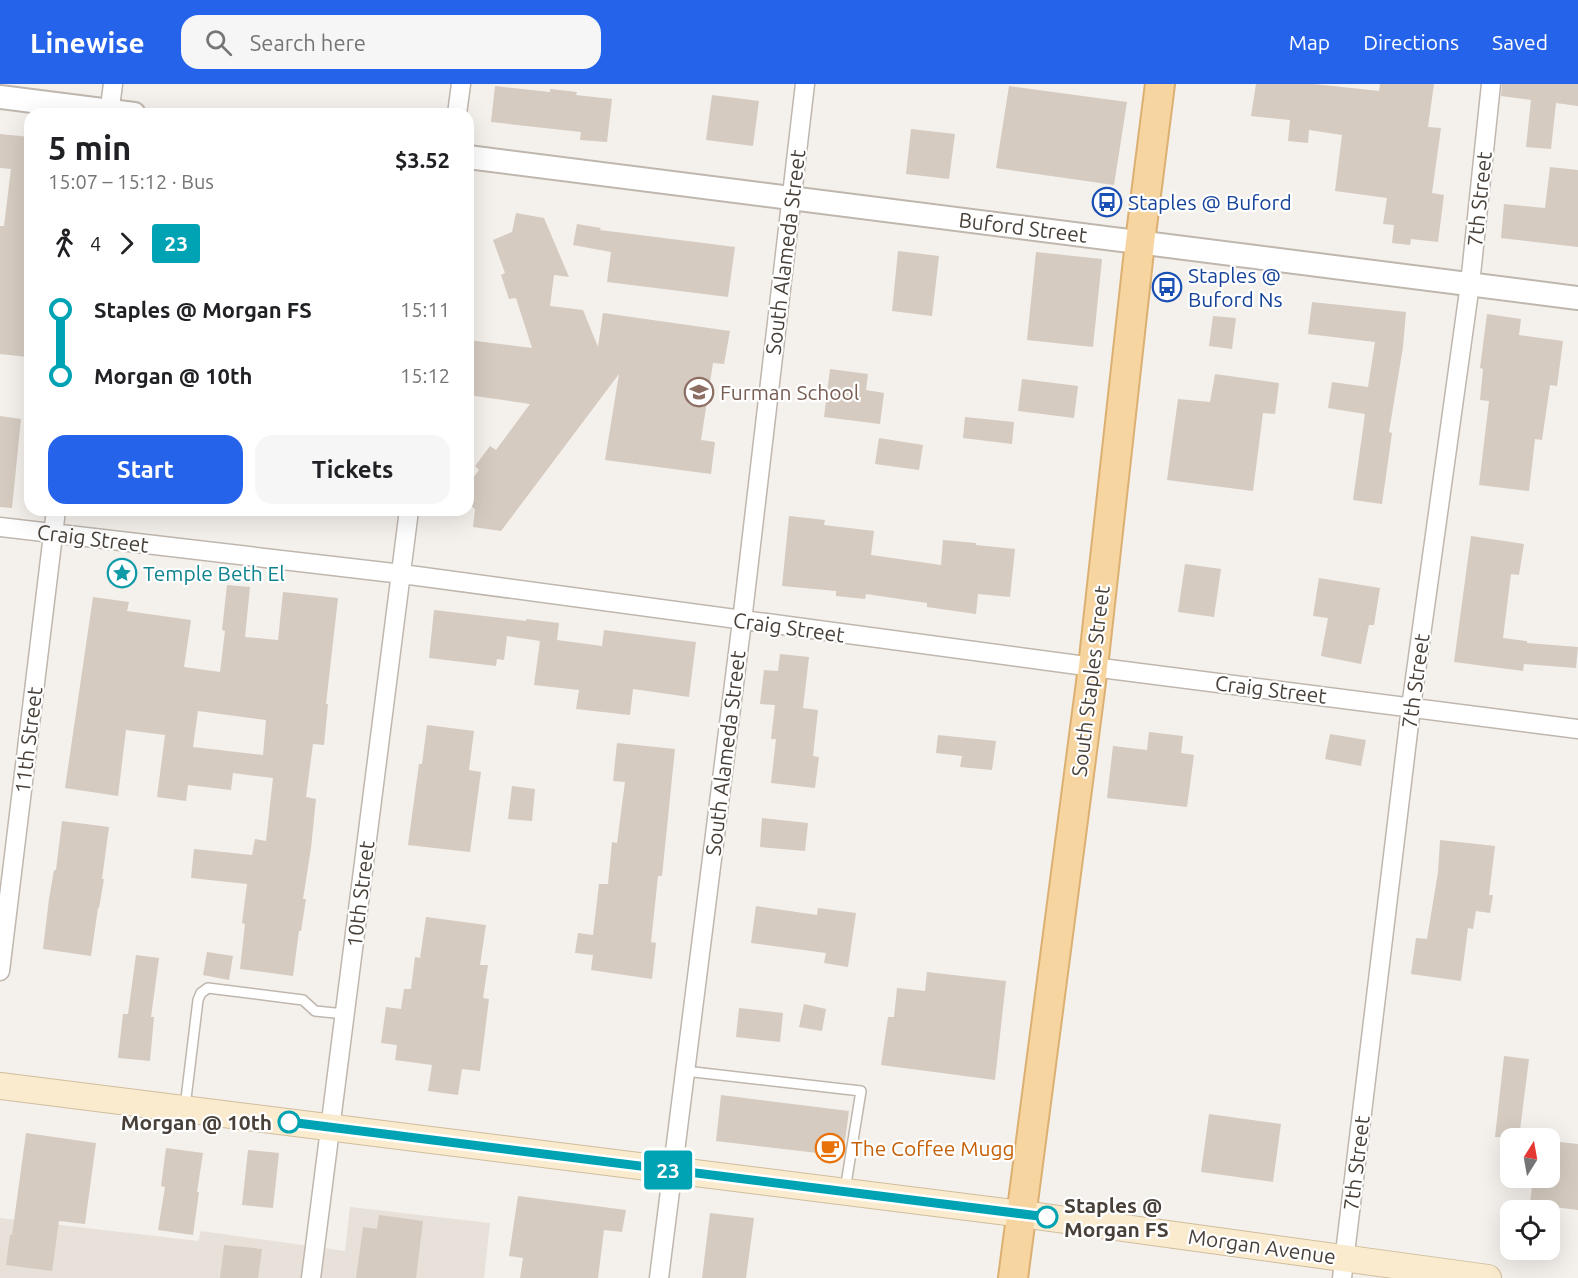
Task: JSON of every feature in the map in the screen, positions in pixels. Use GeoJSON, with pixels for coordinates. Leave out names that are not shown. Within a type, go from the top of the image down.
{"type":"FeatureCollection","features":[{"type":"Feature","properties":{"kind":"main road","name":"South Staples Street"},"geometry":{"type":"LineString","coordinates":[[1013,1278],[1093,668],[1140,242],[1160,84]]}},
{"type":"Feature","properties":{"kind":"main road","name":"Morgan Avenue"},"geometry":{"type":"LineString","coordinates":[[0,1086],[1022,1214],[1343,1268],[1488,1278]]}},
{"type":"Feature","properties":{"kind":"street"},"geometry":{"type":"LineString","coordinates":[[110,108],[113,84]]}},
{"type":"Feature","properties":{"kind":"street"},"geometry":{"type":"LineString","coordinates":[[458,108],[461,84]]}},
{"type":"Feature","properties":{"kind":"street","name":"South Alameda Street"},"geometry":{"type":"LineString","coordinates":[[659,1278],[742,621],[805,84]]}},
{"type":"Feature","properties":{"kind":"street","name":"7th Street"},"geometry":{"type":"LineString","coordinates":[[1343,1268],[1411,706],[1470,284],[1491,84]]}},
{"type":"Feature","properties":{"kind":"street"},"geometry":{"type":"LineString","coordinates":[[0,97],[80,108]]}},
{"type":"Feature","properties":{"kind":"street","name":"Buford Street"},"geometry":{"type":"LineString","coordinates":[[474,158],[1578,298]]}},
{"type":"Feature","properties":{"kind":"street","name":"11th Street"},"geometry":{"type":"LineString","coordinates":[[0,971],[55,516]]}},
{"type":"Feature","properties":{"kind":"street","name":"10th Street"},"geometry":{"type":"LineString","coordinates":[[311,1278],[408,516]]}},
{"type":"Feature","properties":{"kind":"street","name":"Craig Street"},"geometry":{"type":"LineString","coordinates":[[0,527],[402,574],[1093,668],[1411,706],[1578,729]]}},
{"type":"Feature","properties":{"kind":"lane"},"geometry":{"type":"LineString","coordinates":[[185,1109],[198,1000],[201,993],[208,988],[303,1000],[315,1011],[345,1014]]}},
{"type":"Feature","properties":{"kind":"lane"},"geometry":{"type":"LineString","coordinates":[[685,1071],[861,1092],[845,1192]]}},
{"type":"Feature","properties":{"kind":"shaded area"},"geometry":{"type":"Polygon","coordinates":[[[350,1207],[490,1223],[484,1278],[0,1278],[0,1218],[198,1241],[201,1231],[345,1251],[350,1207]]]}},
{"type":"Feature","properties":{"kind":"building"},"geometry":{"type":"Polygon","coordinates":[[[1256,84],[1314,84],[1379,91],[1380,84],[1434,84],[1428,127],[1441,128],[1432,193],[1444,195],[1438,242],[1411,239],[1410,245],[1392,243],[1394,225],[1383,224],[1387,198],[1335,191],[1342,135],[1309,130],[1308,143],[1288,141],[1290,120],[1251,116],[1256,84]]]}},
{"type":"Feature","properties":{"kind":"building"},"geometry":{"type":"Polygon","coordinates":[[[1502,84],[1578,84],[1578,106],[1556,103],[1551,149],[1526,147],[1531,100],[1501,96],[1502,84]]]}},
{"type":"Feature","properties":{"kind":"building"},"geometry":{"type":"Polygon","coordinates":[[[495,86],[550,92],[550,89],[577,92],[576,95],[612,99],[607,142],[580,140],[581,132],[491,122],[495,86]]]}},
{"type":"Feature","properties":{"kind":"building"},"geometry":{"type":"Polygon","coordinates":[[[1009,86],[1127,102],[1114,185],[996,168],[1009,86]]]}},
{"type":"Feature","properties":{"kind":"building"},"geometry":{"type":"Polygon","coordinates":[[[712,95],[759,101],[753,146],[706,140],[712,95]]]}},
{"type":"Feature","properties":{"kind":"building"},"geometry":{"type":"Polygon","coordinates":[[[911,129],[955,134],[949,179],[906,174],[911,129]]]}},
{"type":"Feature","properties":{"kind":"building"},"geometry":{"type":"Polygon","coordinates":[[[0,134],[24,136],[24,357],[0,354],[0,226],[4,226],[11,169],[0,168],[0,134]]]}},
{"type":"Feature","properties":{"kind":"building"},"geometry":{"type":"Polygon","coordinates":[[[1550,167],[1578,170],[1578,247],[1501,238],[1504,204],[1545,208],[1550,167]]]}},
{"type":"Feature","properties":{"kind":"building"},"geometry":{"type":"Polygon","coordinates":[[[516,213],[544,218],[569,277],[554,275],[550,306],[583,310],[598,347],[603,313],[730,331],[724,364],[713,363],[701,440],[715,442],[711,474],[605,460],[619,374],[501,531],[473,527],[474,476],[479,470],[475,466],[490,446],[496,450],[530,404],[474,396],[474,341],[532,348],[516,298],[509,299],[501,275],[505,273],[493,240],[512,232],[516,213]]]}},
{"type":"Feature","properties":{"kind":"building"},"geometry":{"type":"Polygon","coordinates":[[[577,224],[601,228],[600,230],[735,247],[728,297],[607,282],[611,252],[573,245],[577,224]]]}},
{"type":"Feature","properties":{"kind":"building"},"geometry":{"type":"Polygon","coordinates":[[[898,251],[939,256],[932,316],[892,311],[898,251]]]}},
{"type":"Feature","properties":{"kind":"building"},"geometry":{"type":"Polygon","coordinates":[[[1036,252],[1102,259],[1093,347],[1027,340],[1036,252]]]}},
{"type":"Feature","properties":{"kind":"building"},"geometry":{"type":"Polygon","coordinates":[[[1312,302],[1406,312],[1403,347],[1389,432],[1392,433],[1382,504],[1353,500],[1365,414],[1328,408],[1332,382],[1368,387],[1375,342],[1308,334],[1312,302]]]}},
{"type":"Feature","properties":{"kind":"building"},"geometry":{"type":"Polygon","coordinates":[[[1487,314],[1521,319],[1519,335],[1563,341],[1557,386],[1550,385],[1542,440],[1535,439],[1529,491],[1479,485],[1489,401],[1480,400],[1483,369],[1480,368],[1487,314]]]}},
{"type":"Feature","properties":{"kind":"building"},"geometry":{"type":"Polygon","coordinates":[[[1213,316],[1236,318],[1232,349],[1209,346],[1213,316]]]}},
{"type":"Feature","properties":{"kind":"building"},"geometry":{"type":"Polygon","coordinates":[[[830,369],[868,374],[866,390],[884,393],[880,424],[824,417],[830,369]]]}},
{"type":"Feature","properties":{"kind":"building"},"geometry":{"type":"Polygon","coordinates":[[[1215,374],[1279,383],[1275,414],[1263,413],[1253,491],[1167,480],[1178,399],[1210,402],[1215,374]]]}},
{"type":"Feature","properties":{"kind":"building"},"geometry":{"type":"Polygon","coordinates":[[[1022,379],[1078,386],[1074,418],[1018,411],[1022,379]]]}},
{"type":"Feature","properties":{"kind":"building"},"geometry":{"type":"Polygon","coordinates":[[[0,416],[21,419],[12,508],[0,507],[0,416]]]}},
{"type":"Feature","properties":{"kind":"building"},"geometry":{"type":"Polygon","coordinates":[[[965,417],[1014,422],[1012,444],[963,438],[965,417]]]}},
{"type":"Feature","properties":{"kind":"building"},"geometry":{"type":"Polygon","coordinates":[[[879,438],[923,445],[919,470],[875,464],[879,438]]]}},
{"type":"Feature","properties":{"kind":"building"},"geometry":{"type":"Polygon","coordinates":[[[789,516],[825,520],[824,525],[874,531],[871,555],[941,565],[943,540],[1015,549],[1010,597],[978,594],[976,614],[927,607],[927,603],[866,594],[865,599],[836,596],[836,591],[782,586],[789,516]]]}},
{"type":"Feature","properties":{"kind":"building"},"geometry":{"type":"Polygon","coordinates":[[[1471,536],[1524,544],[1519,575],[1511,574],[1503,638],[1527,641],[1527,643],[1578,647],[1576,668],[1524,664],[1523,671],[1454,662],[1471,536]]]}},
{"type":"Feature","properties":{"kind":"building"},"geometry":{"type":"Polygon","coordinates":[[[1185,564],[1221,569],[1214,617],[1178,612],[1185,564]]]}},
{"type":"Feature","properties":{"kind":"building"},"geometry":{"type":"Polygon","coordinates":[[[1319,578],[1380,588],[1374,625],[1369,625],[1361,664],[1321,656],[1328,618],[1313,616],[1319,578]]]}},
{"type":"Feature","properties":{"kind":"building"},"geometry":{"type":"Polygon","coordinates":[[[227,585],[250,587],[245,637],[278,640],[283,592],[338,598],[326,704],[328,704],[324,745],[313,744],[306,797],[316,799],[303,899],[306,899],[293,976],[240,969],[247,884],[191,878],[194,849],[252,855],[255,839],[266,841],[273,778],[233,773],[231,790],[188,785],[186,801],[157,797],[165,735],[126,730],[118,796],[65,788],[93,597],[129,602],[127,611],[191,620],[184,667],[220,672],[225,631],[222,630],[227,585]],[[198,711],[193,747],[263,755],[266,720],[198,711]]]}},
{"type":"Feature","properties":{"kind":"building"},"geometry":{"type":"Polygon","coordinates":[[[434,610],[559,623],[557,640],[602,646],[604,630],[696,642],[689,697],[633,689],[630,715],[576,709],[579,690],[534,685],[540,641],[507,636],[504,660],[497,659],[496,666],[429,658],[434,610]]]}},
{"type":"Feature","properties":{"kind":"building"},"geometry":{"type":"Polygon","coordinates":[[[780,654],[809,657],[803,708],[818,710],[813,756],[819,757],[815,788],[771,783],[776,739],[771,739],[775,705],[760,704],[764,670],[778,671],[780,654]]]}},
{"type":"Feature","properties":{"kind":"building"},"geometry":{"type":"Polygon","coordinates":[[[427,725],[474,731],[469,770],[481,772],[470,852],[408,845],[419,764],[422,764],[427,725]]]}},
{"type":"Feature","properties":{"kind":"building"},"geometry":{"type":"Polygon","coordinates":[[[1149,732],[1183,736],[1181,753],[1194,755],[1187,807],[1107,798],[1113,746],[1147,750],[1149,732]]]}},
{"type":"Feature","properties":{"kind":"building"},"geometry":{"type":"Polygon","coordinates":[[[1330,734],[1366,740],[1361,766],[1325,759],[1330,734]]]}},
{"type":"Feature","properties":{"kind":"building"},"geometry":{"type":"Polygon","coordinates":[[[938,735],[996,741],[992,770],[960,767],[962,756],[936,753],[938,735]]]}},
{"type":"Feature","properties":{"kind":"building"},"geometry":{"type":"Polygon","coordinates":[[[617,743],[675,749],[662,876],[658,876],[651,942],[656,943],[652,979],[591,970],[593,955],[575,953],[578,933],[593,935],[599,884],[608,884],[612,842],[617,843],[625,782],[613,781],[617,743]]]}},
{"type":"Feature","properties":{"kind":"building"},"geometry":{"type":"Polygon","coordinates":[[[512,786],[535,789],[532,821],[508,819],[512,786]]]}},
{"type":"Feature","properties":{"kind":"building"},"geometry":{"type":"Polygon","coordinates":[[[762,818],[808,823],[805,851],[760,847],[762,818]]]}},
{"type":"Feature","properties":{"kind":"building"},"geometry":{"type":"Polygon","coordinates":[[[62,821],[109,827],[102,879],[104,879],[91,956],[43,949],[62,821]]]}},
{"type":"Feature","properties":{"kind":"building"},"geometry":{"type":"Polygon","coordinates":[[[1440,840],[1495,846],[1489,895],[1493,895],[1490,913],[1476,911],[1473,929],[1468,928],[1461,981],[1411,974],[1416,938],[1427,939],[1438,872],[1440,840]]]}},
{"type":"Feature","properties":{"kind":"building"},"geometry":{"type":"Polygon","coordinates":[[[756,906],[817,915],[818,908],[856,913],[848,967],[824,963],[826,953],[751,943],[756,906]]]}},
{"type":"Feature","properties":{"kind":"building"},"geometry":{"type":"Polygon","coordinates":[[[426,917],[486,925],[480,965],[488,965],[483,998],[489,999],[480,1071],[462,1069],[458,1095],[428,1091],[432,1065],[395,1060],[397,1045],[381,1043],[386,1007],[401,1009],[404,989],[411,989],[415,957],[420,958],[426,917]]]}},
{"type":"Feature","properties":{"kind":"building"},"geometry":{"type":"Polygon","coordinates":[[[207,952],[233,956],[229,980],[203,975],[207,952]]]}},
{"type":"Feature","properties":{"kind":"building"},"geometry":{"type":"Polygon","coordinates":[[[136,955],[159,958],[151,1017],[154,1017],[150,1061],[118,1058],[123,1014],[128,1014],[136,955]]]}},
{"type":"Feature","properties":{"kind":"building"},"geometry":{"type":"Polygon","coordinates":[[[927,972],[1006,981],[995,1080],[881,1065],[888,1017],[894,1017],[897,988],[925,991],[927,972]]]}},
{"type":"Feature","properties":{"kind":"building"},"geometry":{"type":"Polygon","coordinates":[[[804,1004],[826,1009],[822,1031],[799,1027],[804,1004]]]}},
{"type":"Feature","properties":{"kind":"building"},"geometry":{"type":"Polygon","coordinates":[[[739,1008],[783,1013],[780,1042],[736,1037],[739,1008]]]}},
{"type":"Feature","properties":{"kind":"building"},"geometry":{"type":"Polygon","coordinates":[[[1504,1056],[1529,1059],[1520,1128],[1500,1128],[1500,1137],[1495,1137],[1504,1056]]]}},
{"type":"Feature","properties":{"kind":"building"},"geometry":{"type":"Polygon","coordinates":[[[721,1095],[849,1111],[843,1156],[716,1141],[721,1095]]]}},
{"type":"Feature","properties":{"kind":"building"},"geometry":{"type":"Polygon","coordinates":[[[1209,1114],[1281,1124],[1273,1182],[1201,1172],[1209,1114]]]}},
{"type":"Feature","properties":{"kind":"building"},"geometry":{"type":"Polygon","coordinates":[[[26,1133],[96,1143],[85,1224],[59,1221],[52,1271],[6,1265],[26,1133]]]}},
{"type":"Feature","properties":{"kind":"building"},"geometry":{"type":"Polygon","coordinates":[[[1560,1142],[1578,1144],[1578,1210],[1560,1208],[1560,1200],[1530,1200],[1532,1188],[1560,1188],[1560,1142]]]}},
{"type":"Feature","properties":{"kind":"building"},"geometry":{"type":"Polygon","coordinates":[[[166,1148],[203,1153],[193,1235],[158,1230],[165,1187],[161,1186],[166,1148]]]}},
{"type":"Feature","properties":{"kind":"building"},"geometry":{"type":"Polygon","coordinates":[[[248,1150],[279,1153],[273,1208],[242,1205],[248,1150]]]}},
{"type":"Feature","properties":{"kind":"building"},"geometry":{"type":"Polygon","coordinates":[[[518,1196],[626,1210],[622,1232],[604,1230],[598,1278],[520,1278],[523,1258],[509,1256],[518,1196]]]}},
{"type":"Feature","properties":{"kind":"building"},"geometry":{"type":"Polygon","coordinates":[[[710,1213],[754,1218],[746,1278],[702,1278],[710,1213]]]}},
{"type":"Feature","properties":{"kind":"building"},"geometry":{"type":"Polygon","coordinates":[[[379,1215],[423,1221],[416,1278],[356,1278],[363,1227],[377,1229],[379,1215]]]}},
{"type":"Feature","properties":{"kind":"building"},"geometry":{"type":"Polygon","coordinates":[[[224,1245],[262,1249],[258,1278],[220,1278],[224,1245]]]}},
{"type":"Feature","properties":{"kind":"bus line","name":"23"},"geometry":{"type":"LineString","coordinates":[[289,1122],[1047,1217]]}},
{"type":"Feature","properties":{"kind":"place","name":"Staples @ Buford"},"geometry":{"type":"Point","coordinates":[1107,202]}},
{"type":"Feature","properties":{"kind":"place","name":"Staples @ Buford Ns"},"geometry":{"type":"Point","coordinates":[1167,287]}},
{"type":"Feature","properties":{"kind":"place","name":"Furman School"},"geometry":{"type":"Point","coordinates":[699,392]}},
{"type":"Feature","properties":{"kind":"place","name":"Temple Beth El"},"geometry":{"type":"Point","coordinates":[122,573]}},
{"type":"Feature","properties":{"kind":"place","name":"Morgan @ 10th"},"geometry":{"type":"Point","coordinates":[289,1122]}},
{"type":"Feature","properties":{"kind":"place","name":"The Coffee Mugg"},"geometry":{"type":"Point","coordinates":[830,1148]}},
{"type":"Feature","properties":{"kind":"place","name":"Staples @ Morgan FS"},"geometry":{"type":"Point","coordinates":[1047,1217]}}]}
